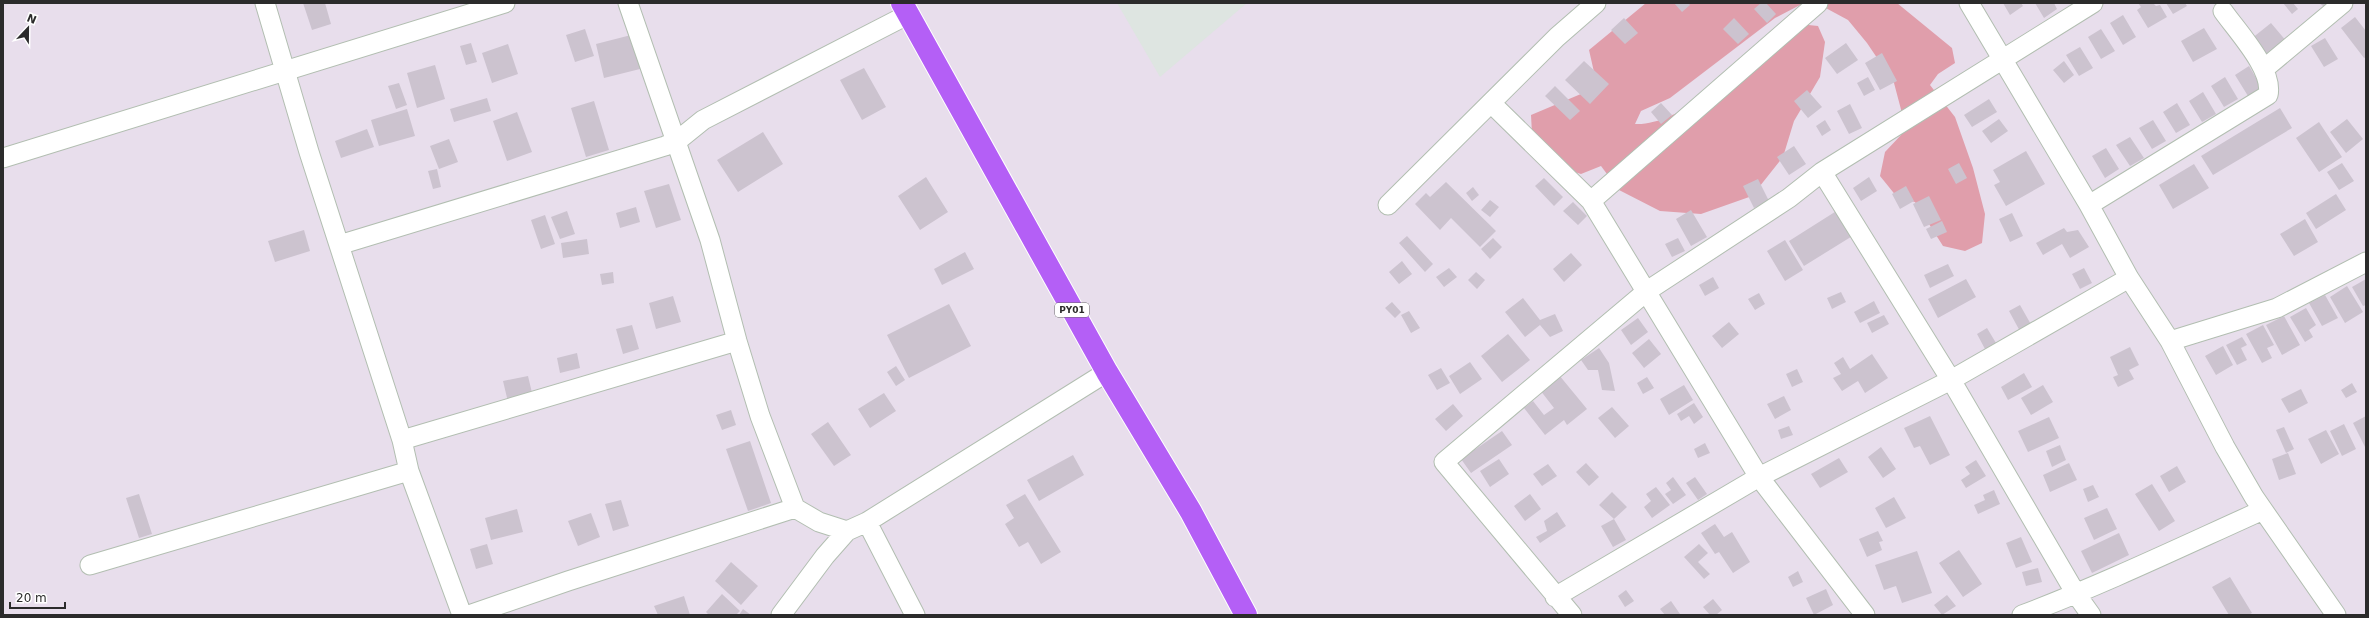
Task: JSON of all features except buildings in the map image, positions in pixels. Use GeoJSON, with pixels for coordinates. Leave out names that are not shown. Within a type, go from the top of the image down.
{"type":"FeatureCollection","features":[{"type":"Feature","properties":{"kind":"highway","name":"PY01"},"geometry":{"type":"LineString","coordinates":[[906,8],[1107,372],[1191,512],[1246,615]]}},
{"type":"Feature","properties":{"kind":"street"},"geometry":{"type":"LineString","coordinates":[[265,3],[339,245],[402,440],[410,471],[462,615]]}},
{"type":"Feature","properties":{"kind":"street"},"geometry":{"type":"LineString","coordinates":[[3,158],[505,3]]}},
{"type":"Feature","properties":{"kind":"street"},"geometry":{"type":"LineString","coordinates":[[628,3],[710,240],[737,341],[760,416],[795,508],[819,522],[847,531]]}},
{"type":"Feature","properties":{"kind":"street"},"geometry":{"type":"LineString","coordinates":[[1388,205],[1557,37],[1596,3]]}},
{"type":"Feature","properties":{"kind":"street"},"geometry":{"type":"LineString","coordinates":[[1591,202],[1818,3]]}},
{"type":"Feature","properties":{"kind":"street"},"geometry":{"type":"LineString","coordinates":[[1969,3],[2089,205],[2130,278],[2170,341],[2225,447],[2263,510],[2336,615]]}},
{"type":"Feature","properties":{"kind":"street"},"geometry":{"type":"LineString","coordinates":[[1572,615],[1555,597],[1444,462],[1647,291],[1789,198],[1822,172],[2093,3]]}},
{"type":"Feature","properties":{"kind":"street"},"geometry":{"type":"LineString","coordinates":[[2264,69],[2343,3]]}},
{"type":"Feature","properties":{"kind":"street"},"geometry":{"type":"LineString","coordinates":[[339,245],[677,141],[703,120],[906,8]]}},
{"type":"Feature","properties":{"kind":"street"},"geometry":{"type":"LineString","coordinates":[[2089,205],[2268,95],[2270,86],[2264,69],[2223,11]]}},
{"type":"Feature","properties":{"kind":"street"},"geometry":{"type":"LineString","coordinates":[[1491,103],[1591,202],[1647,291],[1759,477],[1866,615]]}},
{"type":"Feature","properties":{"kind":"street"},"geometry":{"type":"LineString","coordinates":[[1822,172],[1951,380],[2076,594],[2091,615]]}},
{"type":"Feature","properties":{"kind":"street"},"geometry":{"type":"LineString","coordinates":[[2170,341],[2277,308],[2366,262]]}},
{"type":"Feature","properties":{"kind":"street"},"geometry":{"type":"LineString","coordinates":[[1555,597],[1759,477],[1951,380],[2130,278]]}},
{"type":"Feature","properties":{"kind":"street"},"geometry":{"type":"LineString","coordinates":[[402,440],[737,341]]}},
{"type":"Feature","properties":{"kind":"street"},"geometry":{"type":"LineString","coordinates":[[781,615],[825,556],[847,531],[867,522],[1107,372]]}},
{"type":"Feature","properties":{"kind":"street"},"geometry":{"type":"LineString","coordinates":[[90,565],[410,471]]}},
{"type":"Feature","properties":{"kind":"street"},"geometry":{"type":"LineString","coordinates":[[469,615],[568,581],[795,508]]}},
{"type":"Feature","properties":{"kind":"street"},"geometry":{"type":"LineString","coordinates":[[2022,615],[2076,594],[2192,544],[2263,510]]}},
{"type":"Feature","properties":{"kind":"street"},"geometry":{"type":"LineString","coordinates":[[867,522],[915,615]]}},
{"type":"Feature","properties":{"kind":"shaded area"},"geometry":{"type":"Polygon","coordinates":[[[1117,3],[1247,3],[1160,77],[1117,3]]]}},
{"type":"Feature","properties":{"kind":"shaded area"},"geometry":{"type":"Polygon","coordinates":[[[1646,3],[1897,3],[1952,48],[1955,63],[1938,74],[1930,85],[1955,117],[1973,168],[1985,214],[1982,243],[1965,251],[1943,246],[1915,202],[1897,197],[1880,176],[1885,152],[1901,135],[1903,117],[1894,83],[1867,43],[1848,20],[1822,6],[1800,5],[1775,18],[1670,98],[1641,111],[1635,124],[1654,122],[1675,114],[1698,101],[1721,86],[1799,24],[1818,26],[1825,42],[1820,77],[1794,121],[1783,157],[1752,196],[1701,214],[1660,211],[1619,190],[1601,166],[1581,174],[1562,168],[1533,152],[1531,115],[1588,91],[1594,72],[1589,50],[1646,3]]]}}]}
